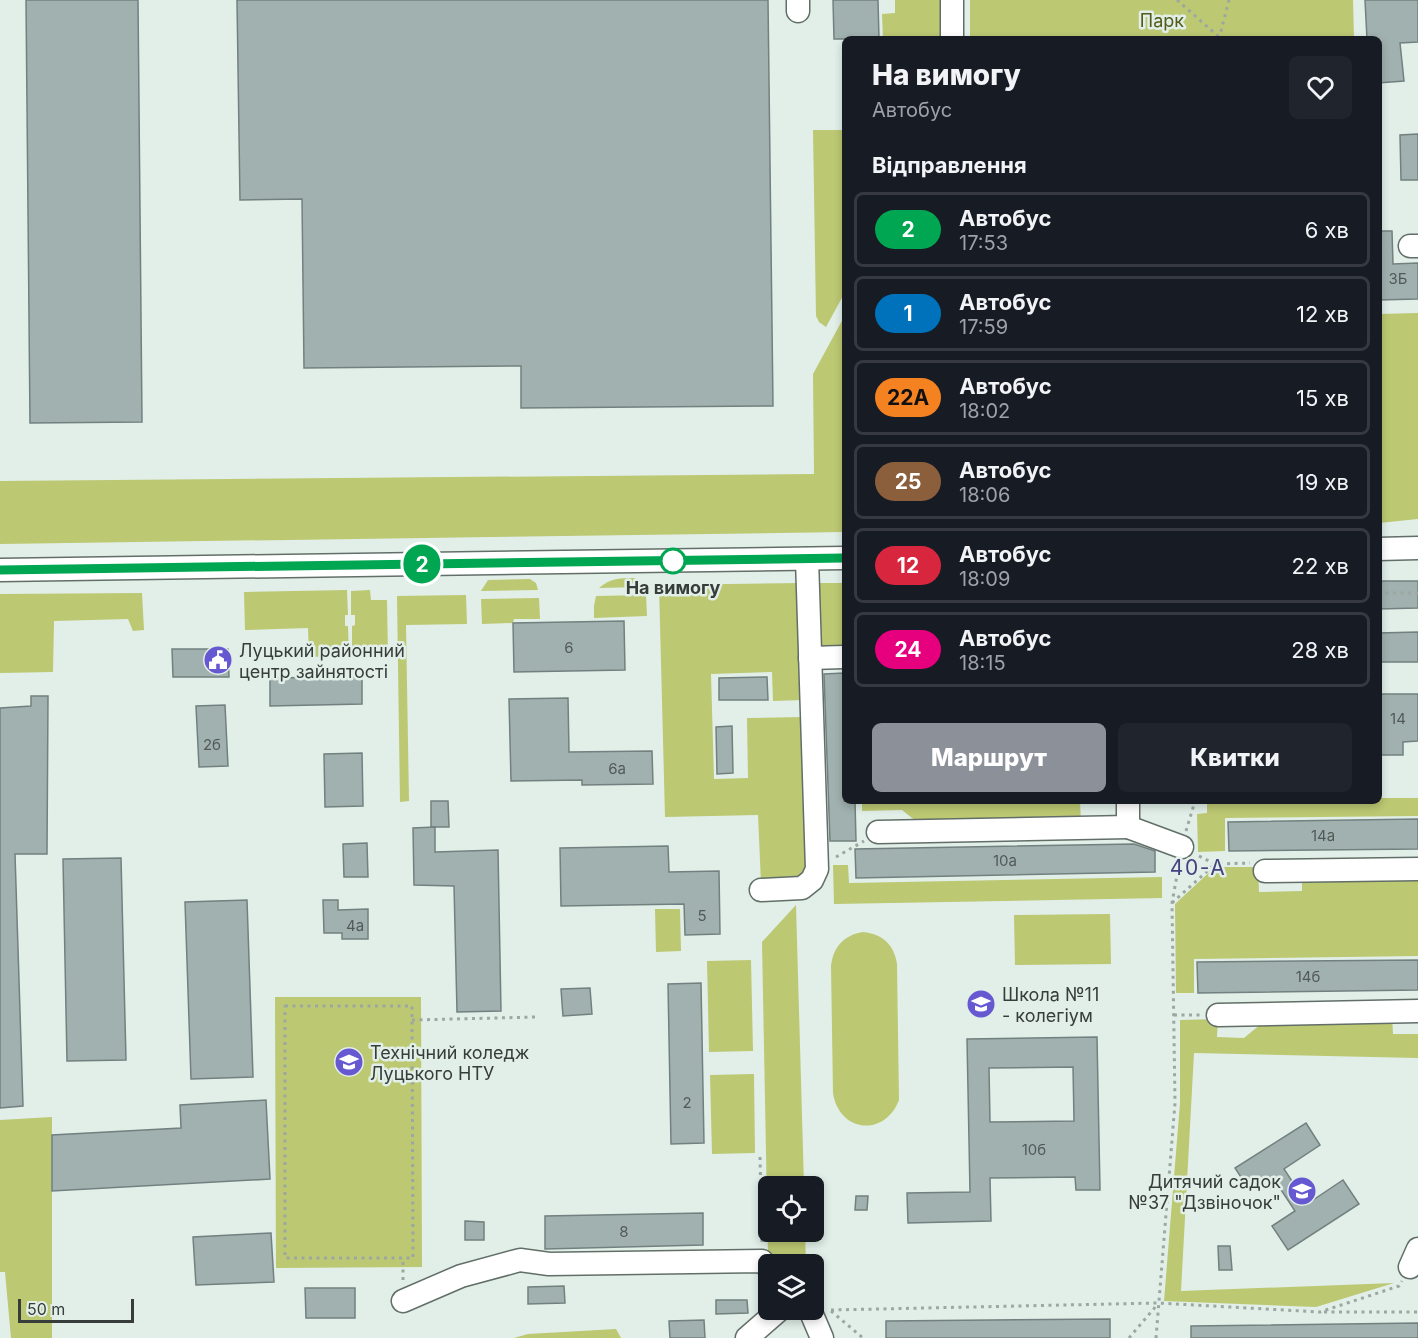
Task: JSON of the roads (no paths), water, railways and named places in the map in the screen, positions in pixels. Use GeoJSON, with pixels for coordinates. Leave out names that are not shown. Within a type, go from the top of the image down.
{"type":"FeatureCollection","features":[{"type":"Feature","properties":{"kind":"street"},"geometry":{"type":"LineString","coordinates":[[952,0],[952,36]]}},
{"type":"Feature","properties":{"kind":"street"},"geometry":{"type":"LineString","coordinates":[[1382,549],[1418,548]]}},
{"type":"Feature","properties":{"kind":"street"},"geometry":{"type":"LineString","coordinates":[[0,570],[842,558]]}},
{"type":"Feature","properties":{"kind":"street"},"geometry":{"type":"LineString","coordinates":[[761,890],[802,888],[812,880],[817,869],[807,559]]}},
{"type":"Feature","properties":{"kind":"street"},"geometry":{"type":"LineString","coordinates":[[810,658],[842,657]]}},
{"type":"Feature","properties":{"kind":"street"},"geometry":{"type":"LineString","coordinates":[[1128,804],[1128,827]]}},
{"type":"Feature","properties":{"kind":"street"},"geometry":{"type":"LineString","coordinates":[[878,832],[1128,827],[1182,847]]}},
{"type":"Feature","properties":{"kind":"street"},"geometry":{"type":"LineString","coordinates":[[1265,871],[1418,868]]}},
{"type":"Feature","properties":{"kind":"street"},"geometry":{"type":"LineString","coordinates":[[1218,1015],[1418,1011]]}},
{"type":"Feature","properties":{"kind":"street"},"geometry":{"type":"LineString","coordinates":[[403,1301],[461,1276],[520,1260],[549,1264],[758,1264]]}},
{"type":"Feature","properties":{"kind":"street"},"geometry":{"type":"LineString","coordinates":[[747,1338],[768,1320]]}},
{"type":"Feature","properties":{"kind":"street"},"geometry":{"type":"LineString","coordinates":[[814,1320],[822,1338]]}},
{"type":"Feature","properties":{"kind":"place","name":"На вимогу"},"geometry":{"type":"Point","coordinates":[673,561]}},
{"type":"Feature","properties":{"kind":"place","name":"Луцький районний центр зайнятості"},"geometry":{"type":"Point","coordinates":[218,660]}},
{"type":"Feature","properties":{"kind":"place","name":"Школа №11 - колегіум"},"geometry":{"type":"Point","coordinates":[981,1004]}},
{"type":"Feature","properties":{"kind":"place","name":"Технічний коледж Луцького НТУ"},"geometry":{"type":"Point","coordinates":[349,1062]}},
{"type":"Feature","properties":{"kind":"place","name":"Дитячий садок №37 \"Дзвіночок\""},"geometry":{"type":"Point","coordinates":[1302,1191]}},
{"type":"Feature","properties":{"kind":"district","name":"40-А"},"geometry":{"type":"Point","coordinates":[1198,867]}},
{"type":"Feature","properties":{"kind":"park label","name":"Парк"},"geometry":{"type":"Point","coordinates":[1162,20]}}]}
